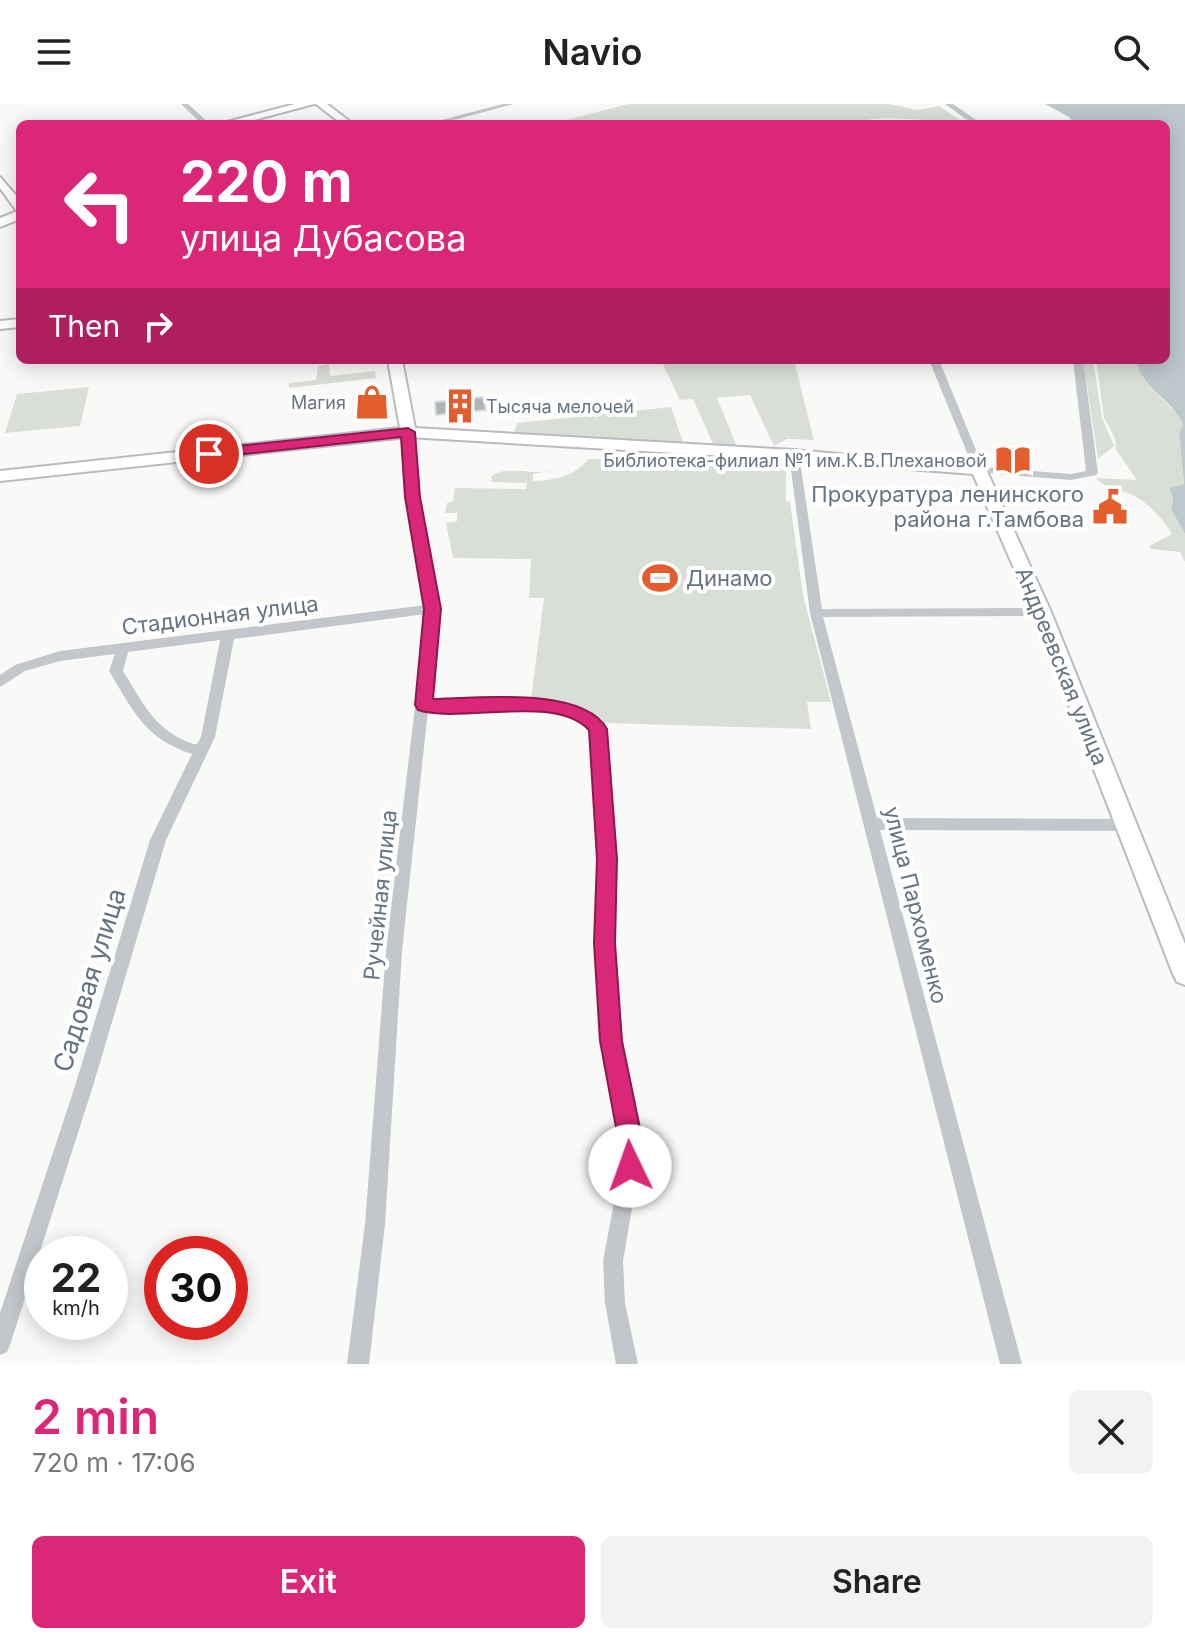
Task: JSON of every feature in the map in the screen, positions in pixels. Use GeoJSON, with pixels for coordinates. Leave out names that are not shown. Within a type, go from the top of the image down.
{"type":"FeatureCollection","features":[{"type":"Feature","properties":{"kind":"main road"},"geometry":{"type":"LineString","coordinates":[[242,120],[309,104]]}},
{"type":"Feature","properties":{"kind":"street"},"geometry":{"type":"LineString","coordinates":[[184,104],[202,120]]}},
{"type":"Feature","properties":{"kind":"street"},"geometry":{"type":"LineString","coordinates":[[321,104],[343,120]]}},
{"type":"Feature","properties":{"kind":"street"},"geometry":{"type":"LineString","coordinates":[[446,120],[511,104]]}},
{"type":"Feature","properties":{"kind":"street"},"geometry":{"type":"LineString","coordinates":[[948,104],[972,120]]}},
{"type":"Feature","properties":{"kind":"street"},"geometry":{"type":"LineString","coordinates":[[0,180],[16,205]]}},
{"type":"Feature","properties":{"kind":"street"},"geometry":{"type":"LineString","coordinates":[[396,364],[408,432]]}},
{"type":"Feature","properties":{"kind":"street","name":"Андреевская улица"},"geometry":{"type":"LineString","coordinates":[[936,364],[1042,612],[1185,974]]}},
{"type":"Feature","properties":{"kind":"street"},"geometry":{"type":"LineString","coordinates":[[0,476],[408,432],[794,455],[1071,477],[1092,473],[1078,364]]}},
{"type":"Feature","properties":{"kind":"street","name":"Ручейная улица"},"geometry":{"type":"LineString","coordinates":[[358,1364],[375,1224],[394,951],[433,609],[413,497],[408,432]]}},
{"type":"Feature","properties":{"kind":"street","name":"улица Пархоменко"},"geometry":{"type":"LineString","coordinates":[[794,455],[816,613],[1011,1364]]}},
{"type":"Feature","properties":{"kind":"street","name":"Стадионная улица"},"geometry":{"type":"LineString","coordinates":[[0,682],[14,671],[60,656],[433,609]]}},
{"type":"Feature","properties":{"kind":"street"},"geometry":{"type":"LineString","coordinates":[[816,613],[1042,612]]}},
{"type":"Feature","properties":{"kind":"street","name":"Садовая улица"},"geometry":{"type":"LineString","coordinates":[[0,1345],[84,1086],[158,840],[203,751],[212,724],[228,634]]}},
{"type":"Feature","properties":{"kind":"street"},"geometry":{"type":"LineString","coordinates":[[123,648],[116,671],[129,688],[135,705],[174,744],[203,751]]}},
{"type":"Feature","properties":{"kind":"street"},"geometry":{"type":"LineString","coordinates":[[424,705],[537,705],[578,714],[598,729],[607,859],[604,943],[611,1041],[630,1138],[630,1166],[613,1261],[615,1303],[627,1364]]}},
{"type":"Feature","properties":{"kind":"street"},"geometry":{"type":"LineString","coordinates":[[873,824],[1126,825]]}},
{"type":"Feature","properties":{"kind":"shaded area"},"geometry":{"type":"Polygon","coordinates":[[[629,104],[889,104],[917,110],[939,106],[960,120],[887,118],[566,120],[629,104]]]}},
{"type":"Feature","properties":{"kind":"shaded area"},"geometry":{"type":"Polygon","coordinates":[[[1045,104],[1185,104],[1185,534],[1171,509],[1173,500],[1169,488],[1184,484],[1179,433],[1183,425],[1172,408],[1144,379],[1137,364],[1170,364],[1170,120],[1071,120],[1045,104]]]}},
{"type":"Feature","properties":{"kind":"shaded area"},"geometry":{"type":"Polygon","coordinates":[[[329,364],[330,376],[375,371],[376,378],[289,388],[289,383],[316,380],[318,366],[329,364]]]}},
{"type":"Feature","properties":{"kind":"shaded area"},"geometry":{"type":"Polygon","coordinates":[[[663,364],[795,364],[814,440],[787,439],[774,446],[750,395],[717,398],[738,449],[715,448],[693,399],[680,400],[663,364]]]}},
{"type":"Feature","properties":{"kind":"shaded area"},"geometry":{"type":"Polygon","coordinates":[[[1084,364],[1094,364],[1102,418],[1114,446],[1098,459],[1084,364]]]}},
{"type":"Feature","properties":{"kind":"shaded area"},"geometry":{"type":"Polygon","coordinates":[[[1097,364],[1137,364],[1144,379],[1178,416],[1183,425],[1179,433],[1184,485],[1169,488],[1173,500],[1171,509],[1185,534],[1185,562],[1180,552],[1151,549],[1149,546],[1172,534],[1154,511],[1136,497],[1108,487],[1096,478],[1137,480],[1116,450],[1115,438],[1104,418],[1097,364]]]}},
{"type":"Feature","properties":{"kind":"shaded area"},"geometry":{"type":"Polygon","coordinates":[[[89,387],[80,426],[5,433],[17,394],[89,387]]]}},
{"type":"Feature","properties":{"kind":"shaded area"},"geometry":{"type":"Polygon","coordinates":[[[671,407],[686,451],[513,439],[517,423],[671,407]]]}},
{"type":"Feature","properties":{"kind":"shaded area","name":"Динамо"},"geometry":{"type":"Polygon","coordinates":[[[588,459],[782,463],[786,469],[786,501],[790,502],[803,595],[831,702],[807,702],[811,729],[603,723],[584,714],[531,700],[544,598],[529,598],[531,559],[453,558],[446,523],[457,521],[457,513],[445,513],[447,503],[453,502],[455,488],[526,489],[527,480],[525,483],[492,482],[491,476],[506,471],[544,472],[533,474],[533,481],[564,476],[577,470],[588,459]]]}},
{"type":"Feature","properties":{"kind":"building","name":"Тысяча мелочей"},"geometry":{"type":"Polygon","coordinates":[[[484,397],[486,410],[436,415],[435,402],[484,397]]]}},
{"type":"Feature","properties":{"kind":"place","name":"Магия"},"geometry":{"type":"Point","coordinates":[372,402]}},
{"type":"Feature","properties":{"kind":"place","name":"Тысяча мелочей"},"geometry":{"type":"Point","coordinates":[460,406]}},
{"type":"Feature","properties":{"kind":"place","name":"Библиотека-филиал №1 им.К.В.Плехановой"},"geometry":{"type":"Point","coordinates":[1013,460]}},
{"type":"Feature","properties":{"kind":"place","name":"Прокуратура ленинского района г.Тамбова"},"geometry":{"type":"Point","coordinates":[1110,507]}},
{"type":"Feature","properties":{"kind":"place","name":"Динамо"},"geometry":{"type":"Point","coordinates":[660,578]}},
{"type":"Feature","properties":{"kind":"route"},"geometry":{"type":"LineString","coordinates":[[209,454],[408,432],[413,497],[433,609],[424,705],[537,705],[578,714],[598,729],[607,859],[604,943],[611,1041],[630,1138],[630,1166]]}}]}
